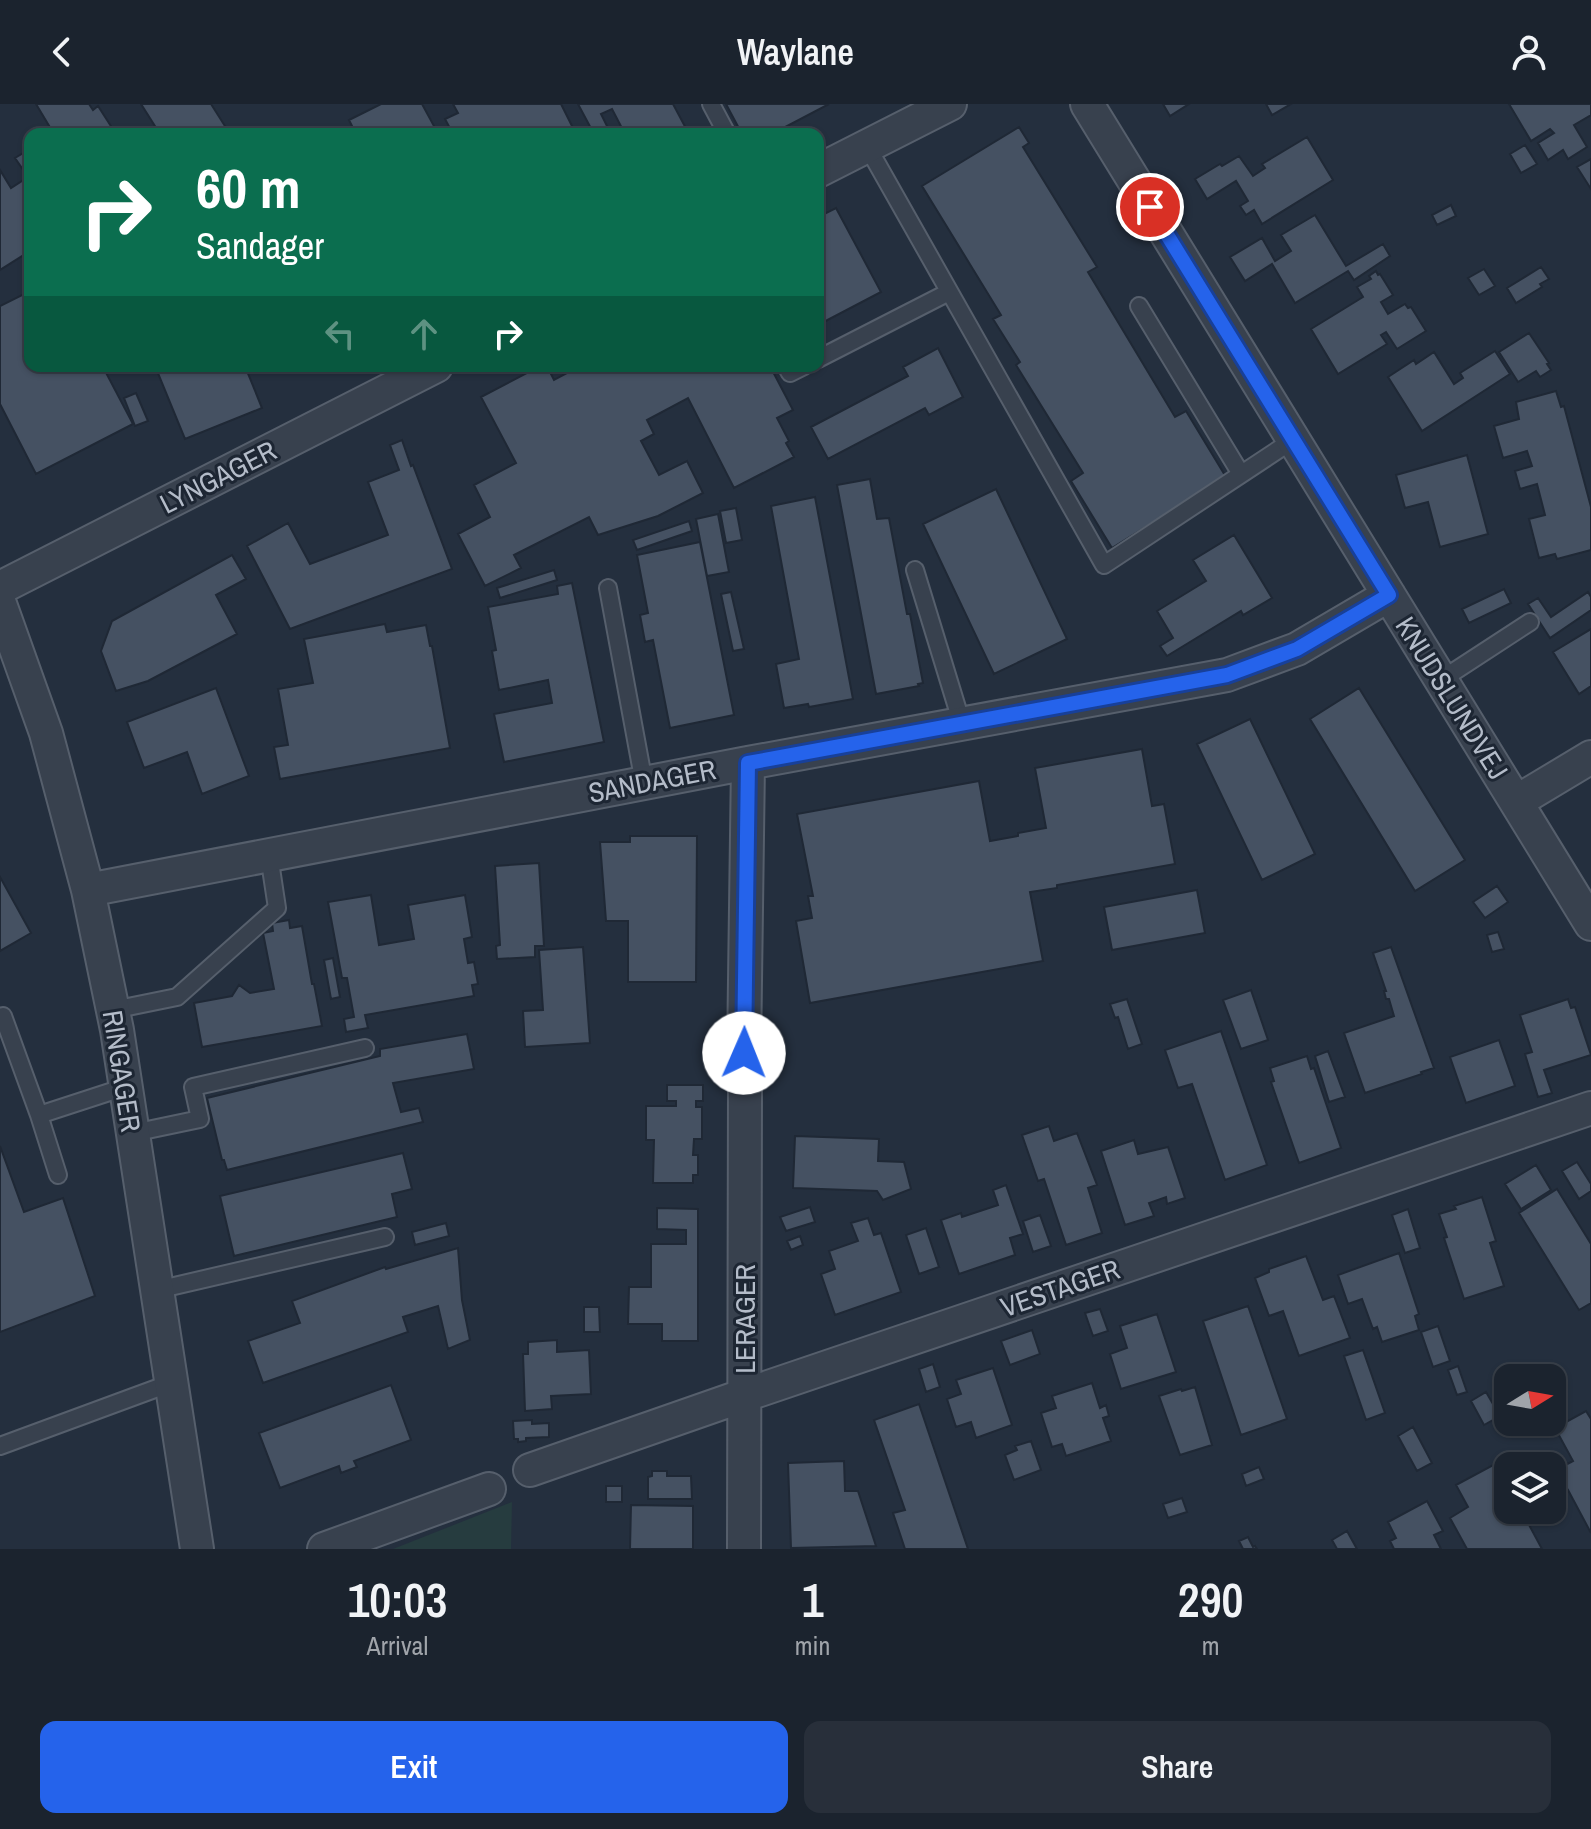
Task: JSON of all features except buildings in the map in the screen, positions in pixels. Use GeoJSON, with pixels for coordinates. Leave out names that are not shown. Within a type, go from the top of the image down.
{"type":"FeatureCollection","features":[{"type":"Feature","properties":{"kind":"street"},"geometry":{"type":"LineString","coordinates":[[824,168],[950,104]]}},
{"type":"Feature","properties":{"kind":"street","name":"KNUDSLUNDVEJ"},"geometry":{"type":"LineString","coordinates":[[1087,104],[1591,924]]}},
{"type":"Feature","properties":{"kind":"street","name":"LYNGAGER"},"geometry":{"type":"LineString","coordinates":[[0,588],[424,372]]}},
{"type":"Feature","properties":{"kind":"street","name":"SANDAGER"},"geometry":{"type":"LineString","coordinates":[[88,890],[1227,675],[1297,649],[1389,595]]}},
{"type":"Feature","properties":{"kind":"street","name":"RINGAGER"},"geometry":{"type":"LineString","coordinates":[[0,604],[46,733],[88,890],[113,1010],[197,1549]]}},
{"type":"Feature","properties":{"kind":"street"},"geometry":{"type":"LineString","coordinates":[[1516,802],[1591,757]]}},
{"type":"Feature","properties":{"kind":"street"},"geometry":{"type":"LineString","coordinates":[[744,1053],[748,763]]}},
{"type":"Feature","properties":{"kind":"street","name":"LERAGER"},"geometry":{"type":"LineString","coordinates":[[744,1549],[745,1089]]}},
{"type":"Feature","properties":{"kind":"street","name":"VESTAGER"},"geometry":{"type":"LineString","coordinates":[[530,1470],[1591,1108]]}},
{"type":"Feature","properties":{"kind":"street"},"geometry":{"type":"LineString","coordinates":[[324,1549],[489,1489]]}},
{"type":"Feature","properties":{"kind":"lane"},"geometry":{"type":"LineString","coordinates":[[711,104],[724,128]]}},
{"type":"Feature","properties":{"kind":"lane"},"geometry":{"type":"LineString","coordinates":[[867,146],[1104,565],[1293,440]]}},
{"type":"Feature","properties":{"kind":"lane"},"geometry":{"type":"LineString","coordinates":[[824,356],[949,292]]}},
{"type":"Feature","properties":{"kind":"lane"},"geometry":{"type":"LineString","coordinates":[[1139,306],[1241,474]]}},
{"type":"Feature","properties":{"kind":"lane"},"geometry":{"type":"LineString","coordinates":[[915,570],[962,724]]}},
{"type":"Feature","properties":{"kind":"lane"},"geometry":{"type":"LineString","coordinates":[[608,588],[644,783]]}},
{"type":"Feature","properties":{"kind":"lane"},"geometry":{"type":"LineString","coordinates":[[1441,680],[1530,622]]}},
{"type":"Feature","properties":{"kind":"lane"},"geometry":{"type":"LineString","coordinates":[[113,1010],[177,997],[277,908],[269,855]]}},
{"type":"Feature","properties":{"kind":"lane"},"geometry":{"type":"LineString","coordinates":[[0,1017],[3,1016],[58,1175]]}},
{"type":"Feature","properties":{"kind":"lane"},"geometry":{"type":"LineString","coordinates":[[133,1133],[200,1119],[193,1087],[365,1048]]}},
{"type":"Feature","properties":{"kind":"lane"},"geometry":{"type":"LineString","coordinates":[[39,1115],[125,1087]]}},
{"type":"Feature","properties":{"kind":"lane"},"geometry":{"type":"LineString","coordinates":[[157,1290],[385,1237]]}},
{"type":"Feature","properties":{"kind":"lane"},"geometry":{"type":"LineString","coordinates":[[0,1446],[171,1383]]}},
{"type":"Feature","properties":{"kind":"green space"},"geometry":{"type":"Polygon","coordinates":[[[512,1502],[511,1549],[393,1549],[512,1502]]]}},
{"type":"Feature","properties":{"kind":"route"},"geometry":{"type":"LineString","coordinates":[[744,1053],[748,763],[1227,675],[1297,649],[1389,595],[1150,207]]}}]}
